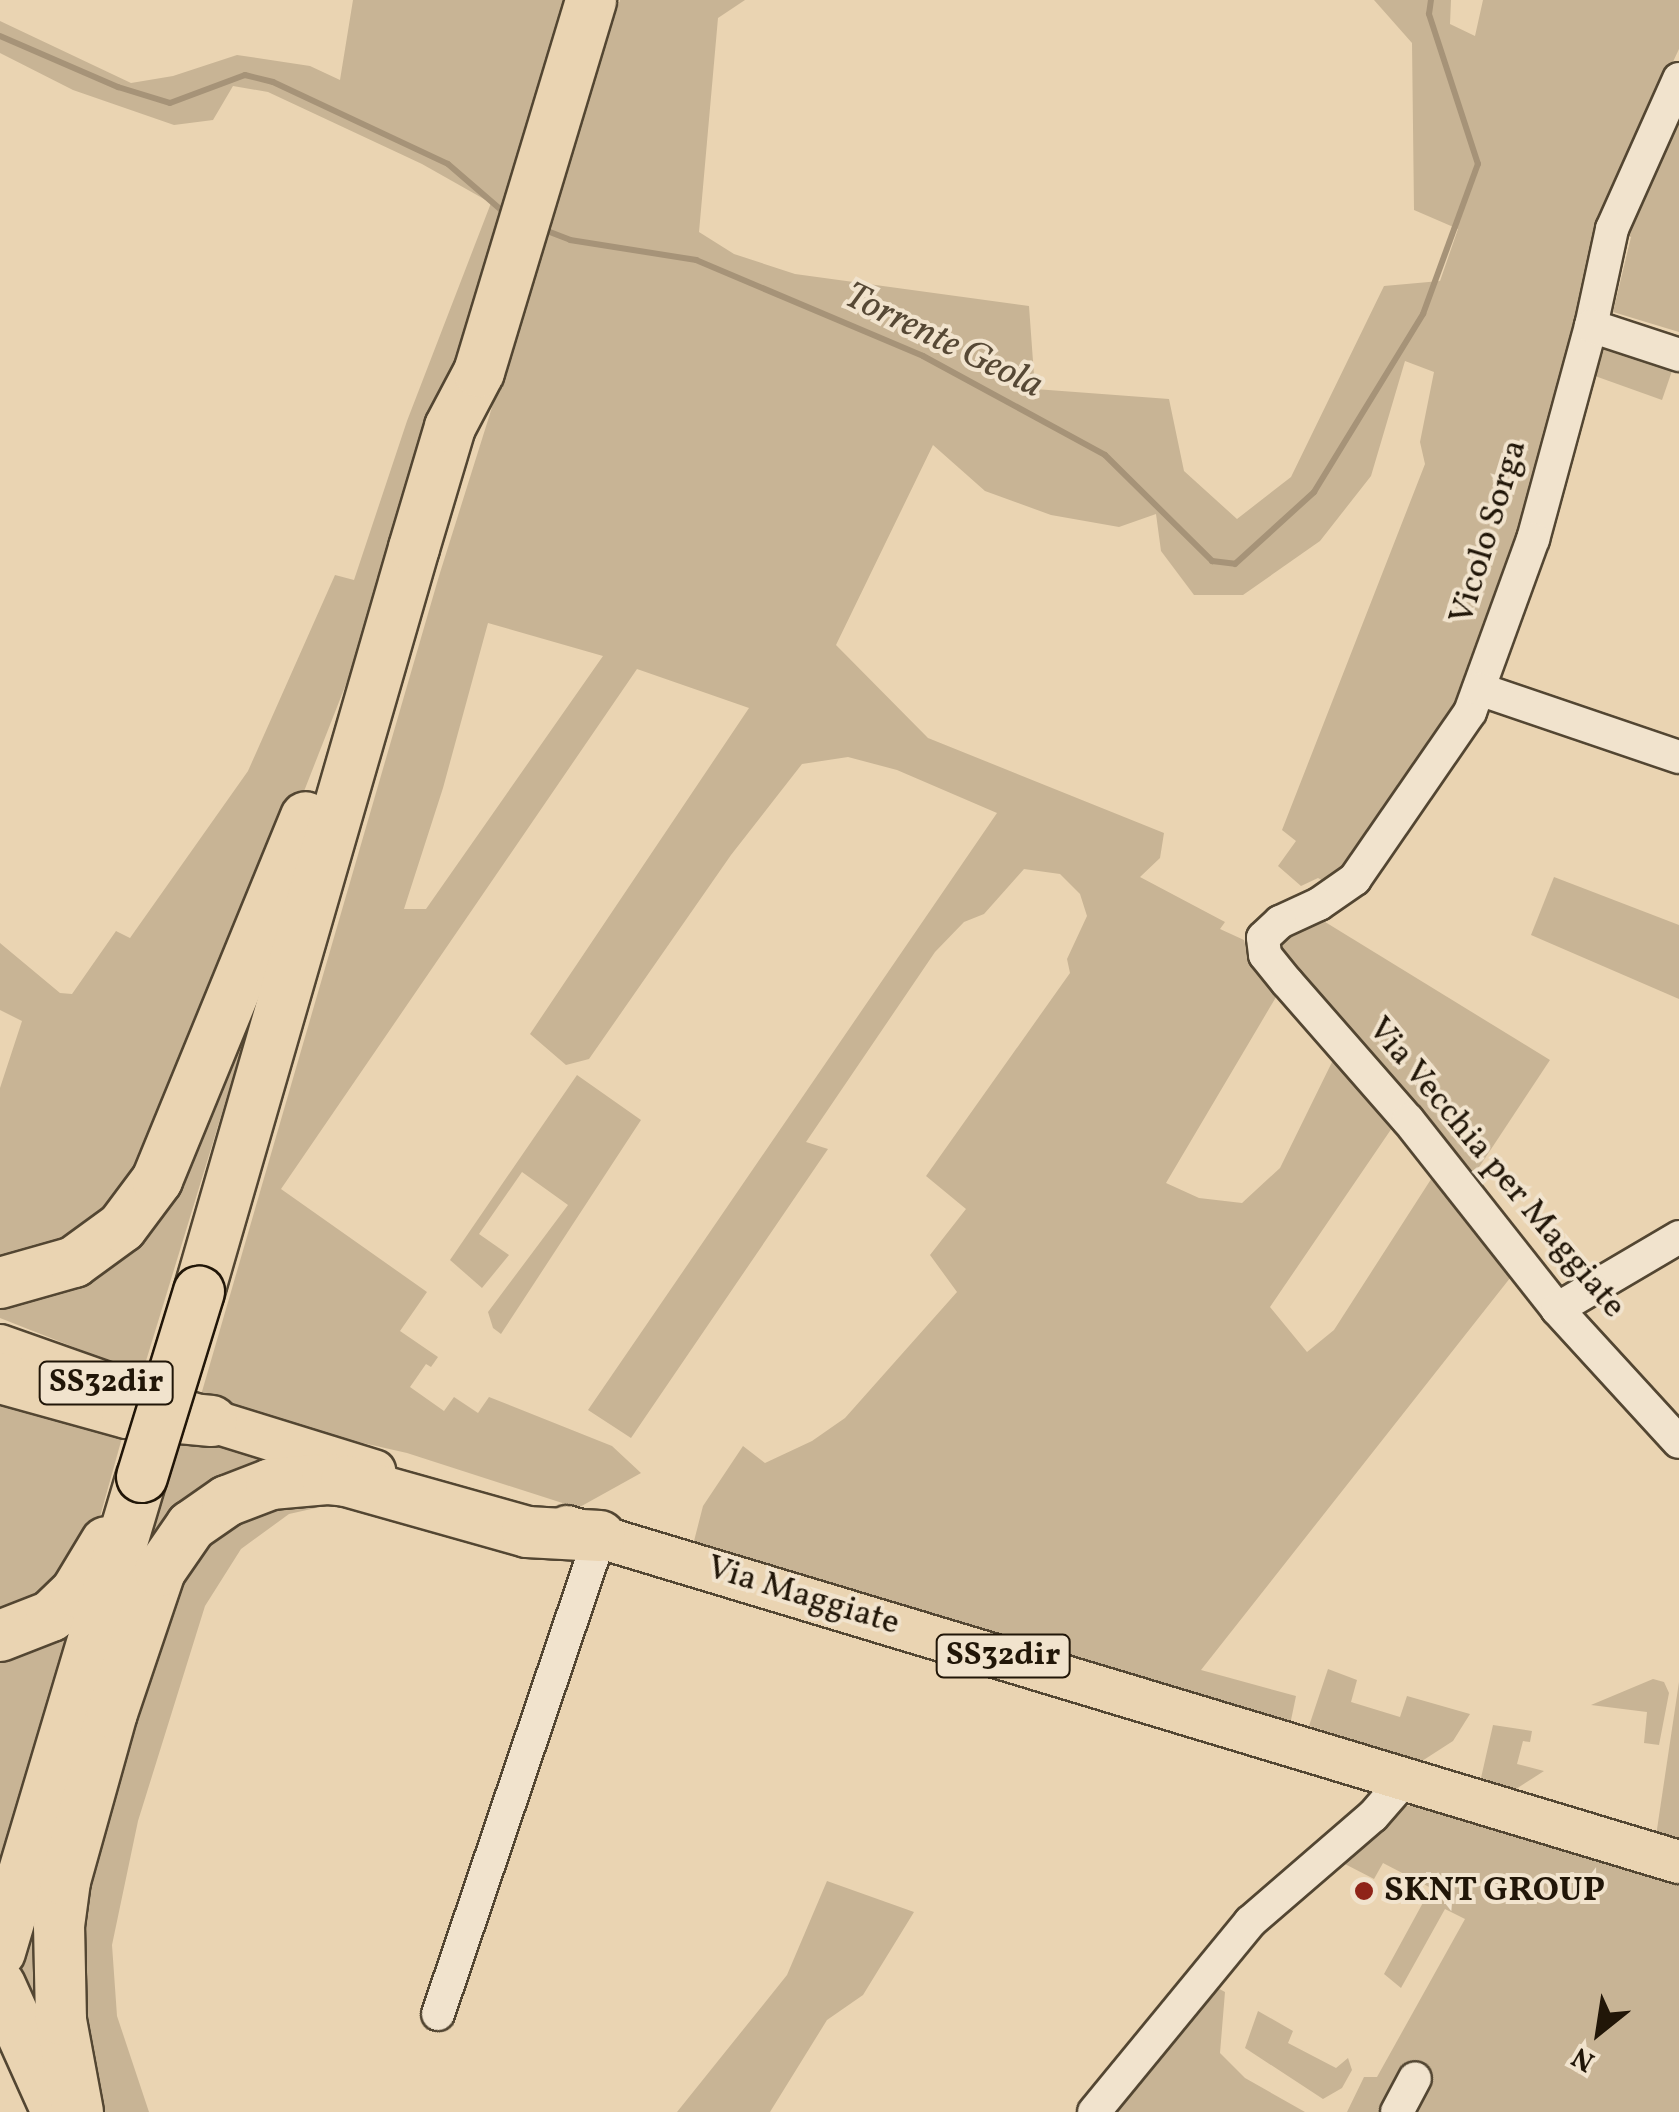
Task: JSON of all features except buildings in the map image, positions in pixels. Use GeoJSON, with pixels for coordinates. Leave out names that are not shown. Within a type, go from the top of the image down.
{"type":"FeatureCollection","features":[{"type":"Feature","properties":{"kind":"highway"},"geometry":{"type":"LineString","coordinates":[[0,1952],[199,1292],[450,427],[478,372],[591,0]]}},
{"type":"Feature","properties":{"kind":"highway"},"geometry":{"type":"LineString","coordinates":[[0,1283],[74,1262],[122,1227],[158,1180],[414,548]]}},
{"type":"Feature","properties":{"kind":"highway"},"geometry":{"type":"LineString","coordinates":[[0,1378],[127,1413],[212,1421]]}},
{"type":"Feature","properties":{"kind":"highway"},"geometry":{"type":"LineString","coordinates":[[0,1636],[50,1616],[76,1592],[142,1476]]}},
{"type":"Feature","properties":{"kind":"highway"},"geometry":{"type":"LineString","coordinates":[[78,2112],[60,2020],[59,1926],[65,1881],[112,1713],[160,1571],[191,1526],[227,1502],[271,1484],[346,1480],[527,1532],[600,1536]]}},
{"type":"Feature","properties":{"kind":"highway"},"geometry":{"type":"LineString","coordinates":[[0,1986],[57,2112]]}},
{"type":"Feature","properties":{"kind":"main road","name":"SS32dir"},"geometry":{"type":"LineString","coordinates":[[0,1346],[212,1421]]}},
{"type":"Feature","properties":{"kind":"main road","name":"Via Maggiate"},"geometry":{"type":"LineString","coordinates":[[212,1421],[1679,1862]]}},
{"type":"Feature","properties":{"kind":"street","name":"Vicolo Sorga"},"geometry":{"type":"LineString","coordinates":[[1263,938],[1280,922],[1355,879],[1416,797],[1470,712],[1532,539],[1612,229],[1679,78]]}},
{"type":"Feature","properties":{"kind":"street"},"geometry":{"type":"LineString","coordinates":[[1590,326],[1679,354]]}},
{"type":"Feature","properties":{"kind":"street"},"geometry":{"type":"LineString","coordinates":[[1480,689],[1679,756]]}},
{"type":"Feature","properties":{"kind":"street","name":"Via Vecchia per Maggiate"},"geometry":{"type":"LineString","coordinates":[[1263,938],[1265,956],[1408,1120],[1557,1308],[1679,1442]]}},
{"type":"Feature","properties":{"kind":"street"},"geometry":{"type":"LineString","coordinates":[[1557,1308],[1679,1238]]}},
{"type":"Feature","properties":{"kind":"street"},"geometry":{"type":"LineString","coordinates":[[438,2014],[600,1536]]}},
{"type":"Feature","properties":{"kind":"street"},"geometry":{"type":"LineString","coordinates":[[1094,2112],[1250,1922],[1372,1816],[1406,1778]]}},
{"type":"Feature","properties":{"kind":"street"},"geometry":{"type":"LineString","coordinates":[[1396,2112],[1415,2078]]}},
{"type":"Feature","properties":{"kind":"shaded area"},"geometry":{"type":"Polygon","coordinates":[[[353,0],[580,0],[375,610],[234,970],[122,1213],[0,1270],[0,1088],[22,1021],[0,1010],[0,943],[60,993],[72,994],[116,931],[130,938],[248,771],[335,575],[354,580],[407,421],[491,203],[422,164],[268,92],[233,86],[213,120],[174,125],[73,90],[0,53],[0,21],[131,83],[173,76],[237,55],[310,66],[340,80],[353,0]]]}},
{"type":"Feature","properties":{"kind":"shaded area"},"geometry":{"type":"Polygon","coordinates":[[[620,0],[745,0],[718,18],[699,232],[734,254],[795,274],[1029,306],[1035,389],[1169,399],[1184,471],[1237,519],[1291,477],[1384,286],[1440,281],[1458,229],[1414,210],[1412,43],[1374,0],[1451,0],[1450,24],[1475,36],[1483,0],[1679,0],[1679,49],[1633,147],[1547,456],[1459,714],[1329,884],[1318,878],[1301,886],[1278,866],[1296,841],[1282,830],[1425,464],[1420,442],[1434,372],[1405,361],[1371,476],[1320,541],[1243,595],[1194,595],[1161,551],[1156,514],[1119,527],[1051,515],[985,491],[933,445],[836,645],[928,738],[1164,833],[1160,858],[1140,877],[1225,922],[1220,929],[1244,940],[1247,953],[1279,992],[1166,1183],[1199,1198],[1242,1203],[1280,1168],[1335,1056],[1394,1125],[1270,1307],[1307,1352],[1334,1330],[1435,1173],[1514,1273],[1201,1670],[1296,1696],[1290,1725],[693,1545],[703,1506],[743,1446],[765,1463],[812,1441],[845,1418],[957,1292],[930,1255],[966,1209],[926,1176],[1070,973],[1067,959],[1087,916],[1080,894],[1060,874],[1024,869],[984,914],[964,922],[935,952],[806,1142],[828,1149],[631,1438],[588,1410],[997,813],[897,770],[848,757],[802,764],[731,855],[589,1059],[566,1065],[530,1034],[749,708],[637,669],[281,1189],[427,1292],[400,1331],[438,1357],[431,1367],[426,1364],[410,1387],[444,1411],[454,1397],[478,1413],[489,1397],[612,1446],[641,1473],[578,1508],[407,1453],[301,1429],[201,1395],[439,576],[620,0]],[[488,623],[443,788],[404,909],[426,909],[603,656],[488,623]]]}},
{"type":"Feature","properties":{"kind":"shaded area"},"geometry":{"type":"Polygon","coordinates":[[[1679,102],[1679,332],[1613,312],[1631,237],[1623,234],[1679,102]]]}},
{"type":"Feature","properties":{"kind":"shaded area"},"geometry":{"type":"Polygon","coordinates":[[[1606,344],[1673,368],[1662,400],[1595,376],[1606,344]]]}},
{"type":"Feature","properties":{"kind":"shaded area"},"geometry":{"type":"Polygon","coordinates":[[[1554,877],[1679,925],[1679,999],[1531,935],[1554,877]]]}},
{"type":"Feature","properties":{"kind":"shaded area"},"geometry":{"type":"Polygon","coordinates":[[[1317,917],[1550,1060],[1470,1181],[1275,948],[1317,917]]]}},
{"type":"Feature","properties":{"kind":"shaded area"},"geometry":{"type":"Polygon","coordinates":[[[263,979],[142,1374],[0,1318],[0,1297],[69,1286],[263,979]]]}},
{"type":"Feature","properties":{"kind":"shaded area"},"geometry":{"type":"Polygon","coordinates":[[[577,1075],[641,1120],[501,1334],[493,1328],[488,1312],[568,1205],[522,1172],[479,1234],[509,1255],[482,1288],[450,1260],[577,1075]]]}},
{"type":"Feature","properties":{"kind":"shaded area"},"geometry":{"type":"Polygon","coordinates":[[[0,1388],[125,1427],[91,1549],[74,1574],[0,1624],[0,1388]]]}},
{"type":"Feature","properties":{"kind":"shaded area"},"geometry":{"type":"Polygon","coordinates":[[[183,1435],[297,1461],[255,1477],[128,1642],[59,2052],[21,1965],[183,1435]]]}},
{"type":"Feature","properties":{"kind":"shaded area"},"geometry":{"type":"Polygon","coordinates":[[[270,1498],[338,1503],[289,1514],[241,1549],[205,1606],[138,1821],[112,1945],[117,2016],[149,2112],[101,2112],[81,2027],[78,1935],[89,1875],[169,1594],[190,1551],[270,1498]]]}},
{"type":"Feature","properties":{"kind":"shaded area"},"geometry":{"type":"Polygon","coordinates":[[[83,1600],[0,1881],[0,1646],[83,1600]]]}},
{"type":"Feature","properties":{"kind":"shaded area"},"geometry":{"type":"Polygon","coordinates":[[[1328,1669],[1357,1680],[1351,1702],[1400,1717],[1407,1696],[1470,1714],[1453,1741],[1422,1761],[1309,1726],[1328,1669]]]}},
{"type":"Feature","properties":{"kind":"shaded area"},"geometry":{"type":"Polygon","coordinates":[[[1653,1679],[1664,1682],[1669,1693],[1659,1745],[1644,1743],[1647,1712],[1591,1705],[1653,1679]]]}},
{"type":"Feature","properties":{"kind":"shaded area"},"geometry":{"type":"Polygon","coordinates":[[[1679,1682],[1679,1842],[1656,1836],[1679,1682]]]}},
{"type":"Feature","properties":{"kind":"shaded area"},"geometry":{"type":"Polygon","coordinates":[[[1493,1725],[1532,1731],[1530,1742],[1523,1741],[1517,1764],[1544,1771],[1516,1789],[1481,1778],[1493,1725]]]}},
{"type":"Feature","properties":{"kind":"shaded area"},"geometry":{"type":"Polygon","coordinates":[[[1432,1803],[1679,1879],[1679,2112],[1347,2112],[1364,2077],[1377,2077],[1465,1919],[1445,1909],[1401,1988],[1384,1974],[1431,1888],[1383,1863],[1374,1879],[1343,1863],[1398,1807],[1432,1803]]]}},
{"type":"Feature","properties":{"kind":"shaded area"},"geometry":{"type":"Polygon","coordinates":[[[827,1881],[914,1912],[863,1995],[827,2020],[770,2112],[677,2112],[787,1975],[827,1881]]]}},
{"type":"Feature","properties":{"kind":"shaded area"},"geometry":{"type":"Polygon","coordinates":[[[1214,1986],[1225,1992],[1220,2053],[1245,2078],[1305,2112],[1109,2112],[1214,1986]]]}},
{"type":"Feature","properties":{"kind":"shaded area"},"geometry":{"type":"Polygon","coordinates":[[[1258,2011],[1293,2031],[1288,2043],[1336,2068],[1348,2058],[1352,2070],[1342,2088],[1323,2099],[1245,2048],[1258,2011]]]}},
{"type":"Feature","properties":{"kind":"waterway","name":"Torrente Geola"},"geometry":{"type":"LineString","coordinates":[[542,229],[570,240],[696,260],[923,356],[1105,455],[1212,561],[1235,564],[1314,492],[1423,314],[1478,164],[1429,14],[1431,0]]}},
{"type":"Feature","properties":{"kind":"waterway","name":"Torrente Geola"},"geometry":{"type":"LineString","coordinates":[[0,36],[118,87],[170,103],[245,75],[273,82],[448,164],[507,215]]}},
{"type":"Feature","properties":{"kind":"place","name":"SKNT GROUP"},"geometry":{"type":"Point","coordinates":[1364,1891]}}]}
